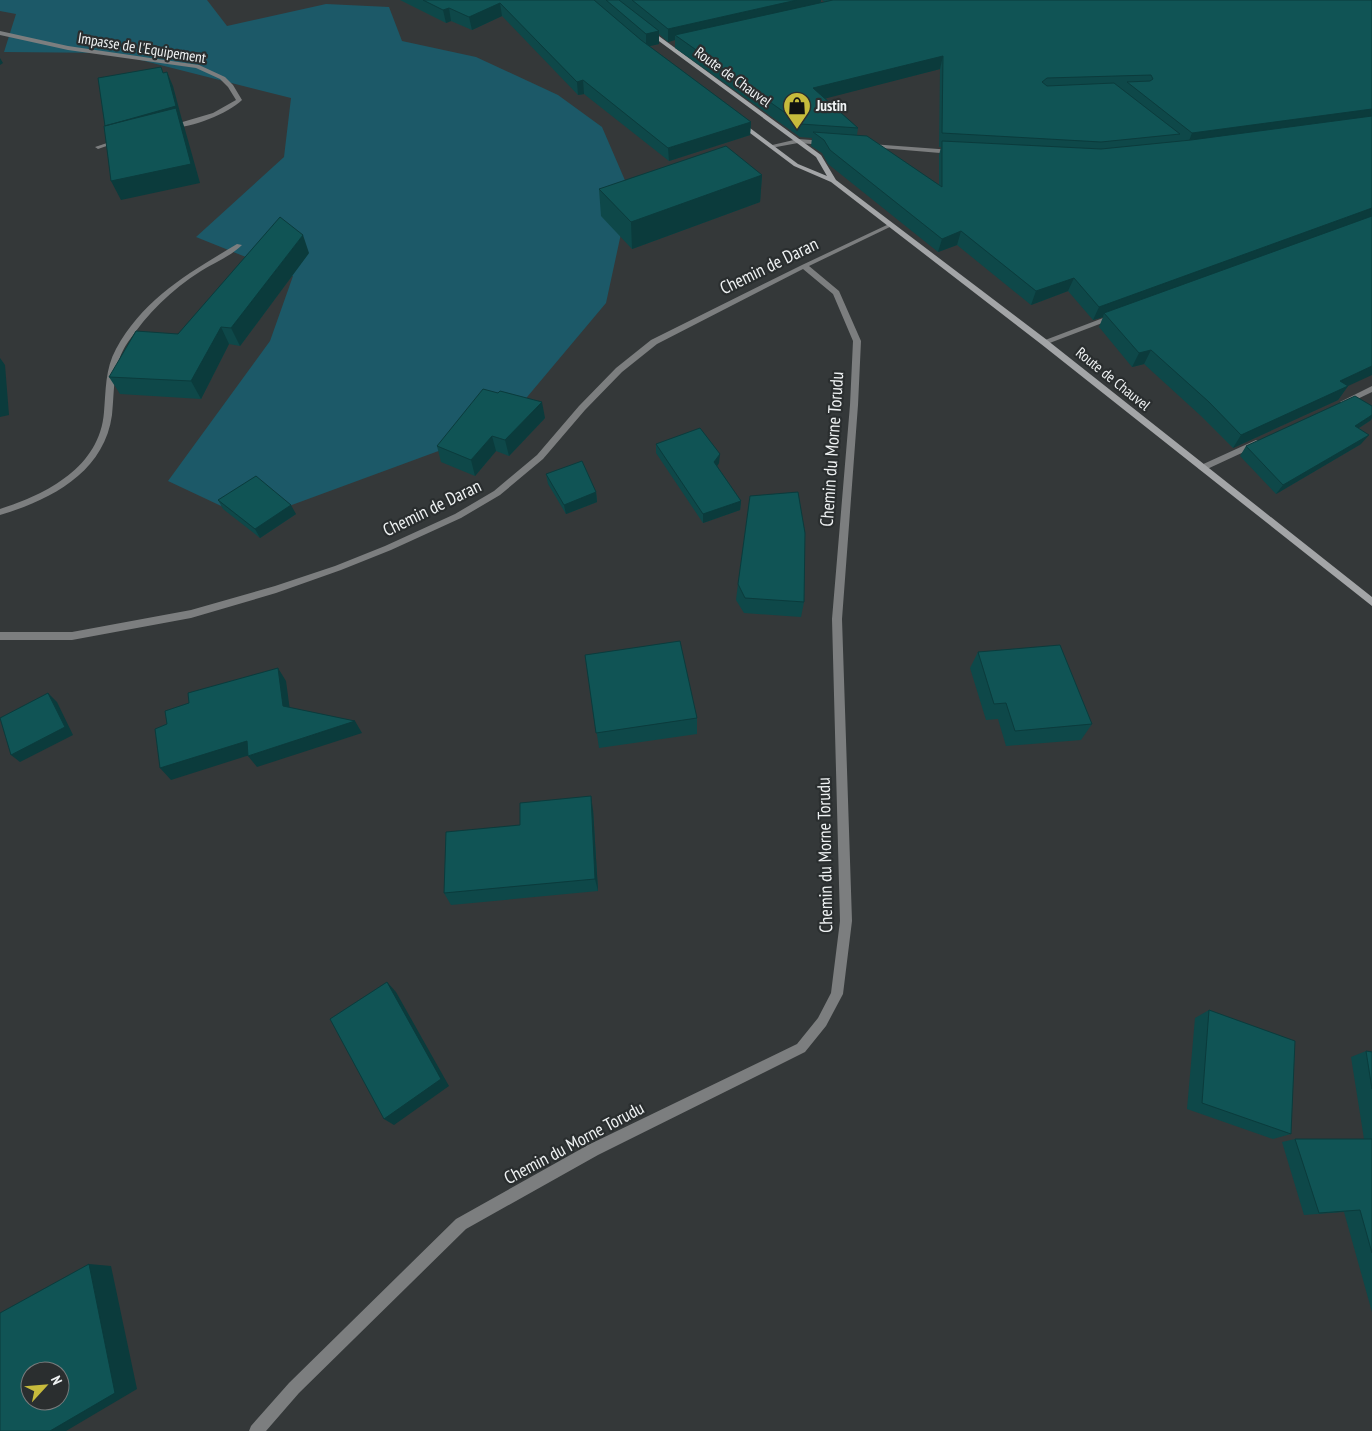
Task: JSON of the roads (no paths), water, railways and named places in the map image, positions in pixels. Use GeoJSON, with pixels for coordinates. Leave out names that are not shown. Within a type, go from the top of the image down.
{"type":"FeatureCollection","features":[{"type":"Feature","properties":{"kind":"main road","name":"Route de Chauvel"},"geometry":{"type":"LineString","coordinates":[[646,29],[818,156],[833,181]]}},
{"type":"Feature","properties":{"kind":"main road"},"geometry":{"type":"LineString","coordinates":[[660,48],[677,44]]}},
{"type":"Feature","properties":{"kind":"main road","name":"Route de Chauvel"},"geometry":{"type":"LineString","coordinates":[[732,116],[796,165],[833,181],[891,225],[1044,342],[1372,602]]}},
{"type":"Feature","properties":{"kind":"street","name":"Impasse de l'Equipement"},"geometry":{"type":"LineString","coordinates":[[0,33],[68,48],[197,66],[215,73],[230,82],[239,100],[228,109],[214,116],[166,128]]}},
{"type":"Feature","properties":{"kind":"street"},"geometry":{"type":"LineString","coordinates":[[98,147],[127,139]]}},
{"type":"Feature","properties":{"kind":"street"},"geometry":{"type":"LineString","coordinates":[[771,146],[798,141],[837,144]]}},
{"type":"Feature","properties":{"kind":"street"},"geometry":{"type":"LineString","coordinates":[[867,146],[956,152]]}},
{"type":"Feature","properties":{"kind":"street","name":"Chemin de Daran"},"geometry":{"type":"LineString","coordinates":[[0,636],[72,636],[191,614],[276,589],[338,568],[388,548],[458,516],[497,493],[540,457],[582,408],[637,354],[654,342],[804,266],[891,225]]}},
{"type":"Feature","properties":{"kind":"street"},"geometry":{"type":"LineString","coordinates":[[0,512],[23,506],[53,491],[90,462],[101,440],[108,416],[110,378],[120,349],[161,296],[185,278],[239,245]]}},
{"type":"Feature","properties":{"kind":"street","name":"Chemin du Morne Torudu"},"geometry":{"type":"LineString","coordinates":[[256,1431],[294,1388],[461,1224],[593,1150],[800,1048],[822,1022],[836,994],[846,921],[837,619],[854,405],[857,341],[836,293],[804,266]]}},
{"type":"Feature","properties":{"kind":"street"},"geometry":{"type":"LineString","coordinates":[[1044,342],[1118,315]]}},
{"type":"Feature","properties":{"kind":"street"},"geometry":{"type":"LineString","coordinates":[[1336,405],[1372,389]]}},
{"type":"Feature","properties":{"kind":"street"},"geometry":{"type":"LineString","coordinates":[[1202,468],[1265,439]]}},
{"type":"Feature","properties":{"kind":"place","name":"Justin"},"geometry":{"type":"Point","coordinates":[797,130]}}]}
